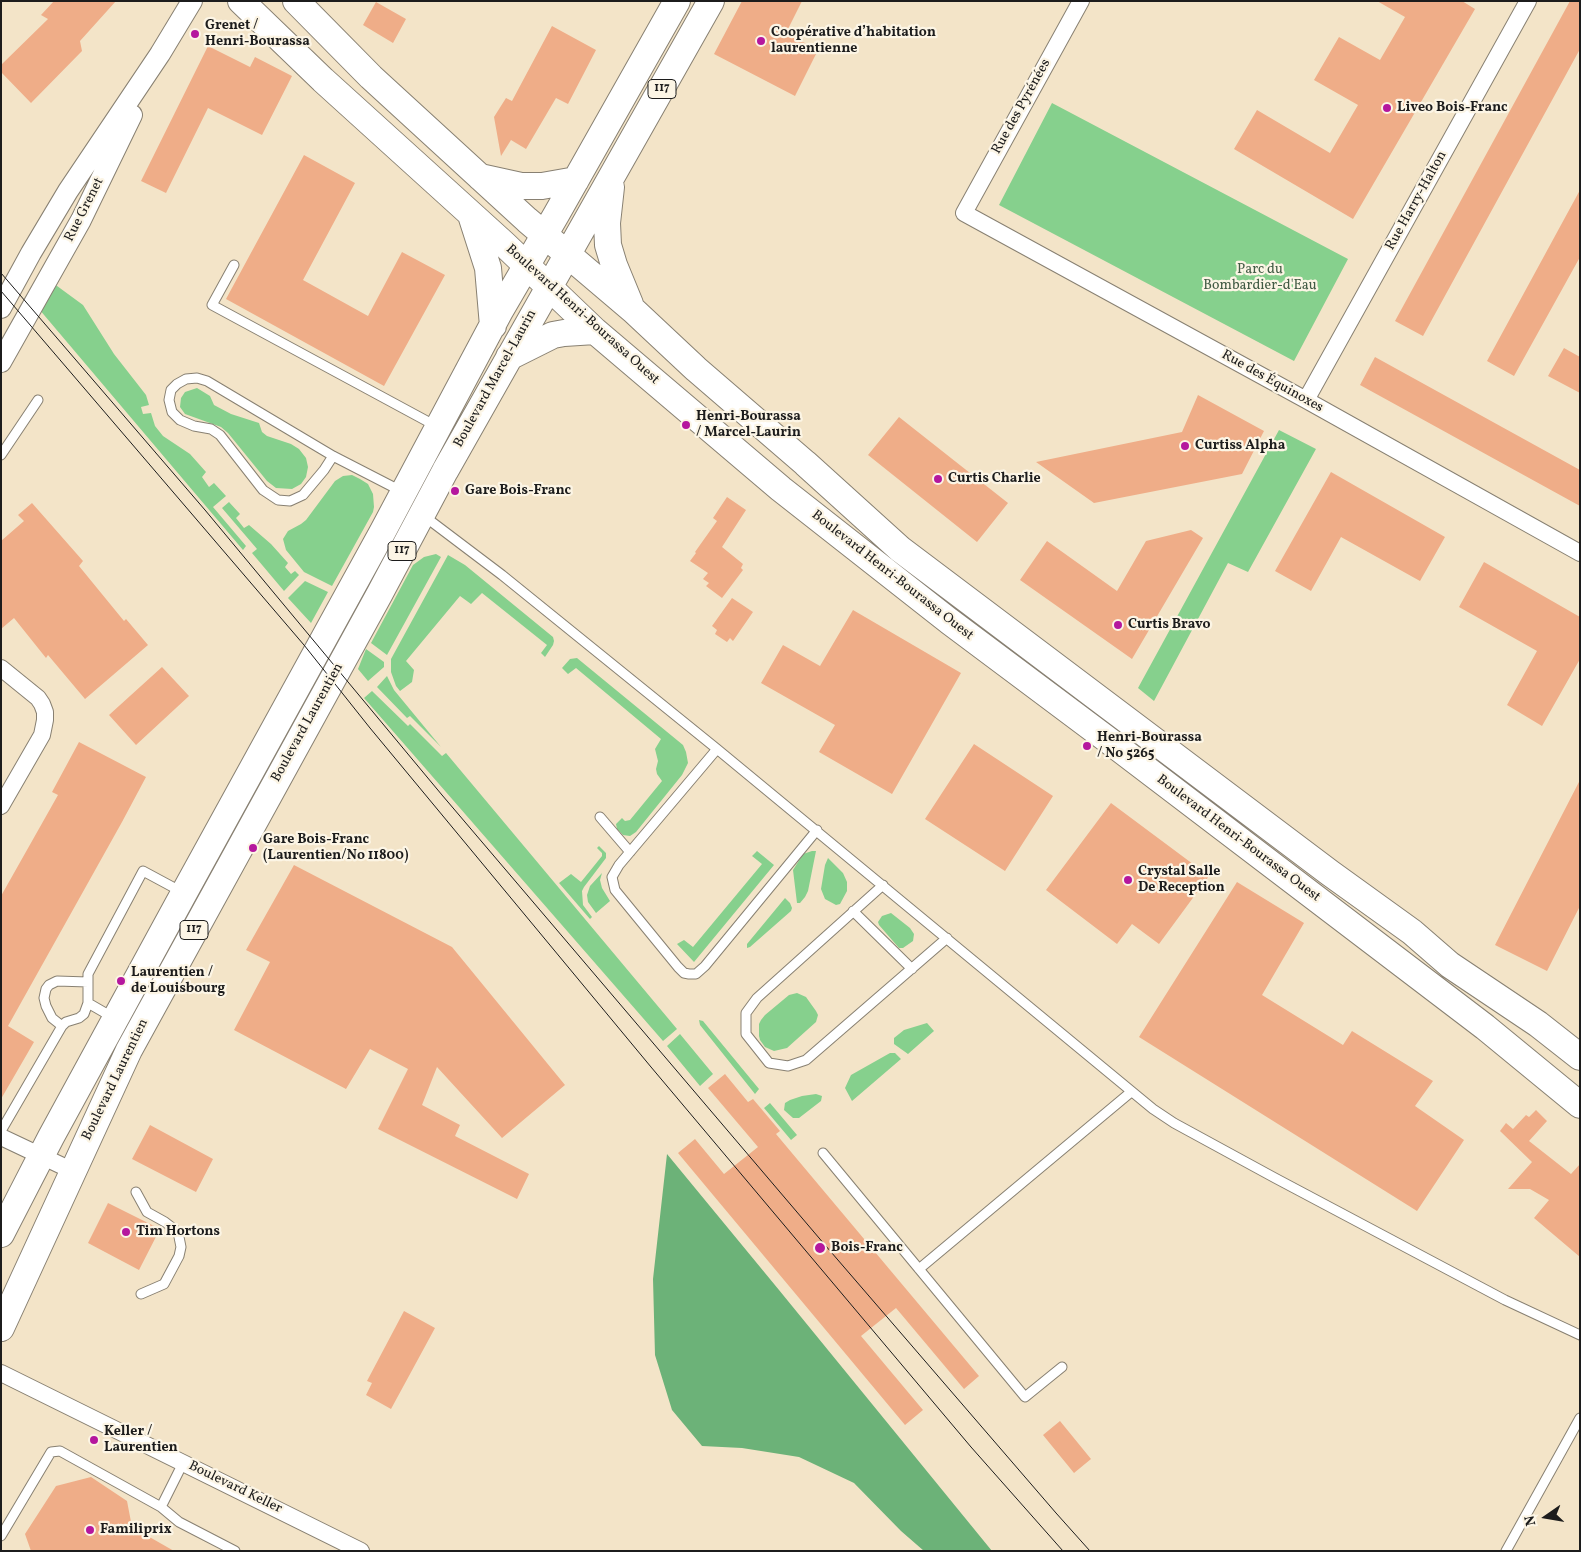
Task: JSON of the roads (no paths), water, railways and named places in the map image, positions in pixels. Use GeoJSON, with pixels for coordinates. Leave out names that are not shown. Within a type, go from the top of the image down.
{"type":"FeatureCollection","features":[{"type":"Feature","properties":{"kind":"main road","name":"Boulevard Henri-Bourassa Ouest"},"geometry":{"type":"LineString","coordinates":[[241,1],[323,80],[595,330],[757,468],[853,547],[1485,1027],[1580,1105]]}},
{"type":"Feature","properties":{"kind":"main road","name":"Boulevard Henri-Bourassa Ouest"},"geometry":{"type":"LineString","coordinates":[[296,1],[371,77],[544,235],[633,310],[696,369],[914,560],[1412,932],[1450,964],[1538,1024],[1580,1057]]}},
{"type":"Feature","properties":{"kind":"main road","name":"Boulevard Marcel-Laurin"},"geometry":{"type":"LineString","coordinates":[[325,637],[526,265],[677,1]]}},
{"type":"Feature","properties":{"kind":"main road","name":"Boulevard Marcel-Laurin"},"geometry":{"type":"LineString","coordinates":[[345,654],[509,357],[711,1]]}},
{"type":"Feature","properties":{"kind":"main road"},"geometry":{"type":"LineString","coordinates":[[479,176],[521,186],[542,186],[576,180]]}},
{"type":"Feature","properties":{"kind":"main road"},"geometry":{"type":"LineString","coordinates":[[612,177],[607,223],[608,245],[617,273],[633,310]]}},
{"type":"Feature","properties":{"kind":"main road"},"geometry":{"type":"LineString","coordinates":[[471,215],[488,268],[493,326]]}},
{"type":"Feature","properties":{"kind":"main road"},"geometry":{"type":"LineString","coordinates":[[509,357],[553,335],[595,330]]}},
{"type":"Feature","properties":{"kind":"main road","name":"Boulevard Laurentien"},"geometry":{"type":"LineString","coordinates":[[1,1234],[41,1156],[325,637]]}},
{"type":"Feature","properties":{"kind":"main road","name":"Boulevard Laurentien"},"geometry":{"type":"LineString","coordinates":[[1,1328],[129,1050],[345,654]]}},
{"type":"Feature","properties":{"kind":"street","name":"Rue Grenet"},"geometry":{"type":"LineString","coordinates":[[1,308],[68,190],[160,54],[192,1]]}},
{"type":"Feature","properties":{"kind":"street","name":"Rue des Pyrénées"},"geometry":{"type":"LineString","coordinates":[[964,213],[1081,1]]}},
{"type":"Feature","properties":{"kind":"street","name":"Rue Harry-Halton"},"geometry":{"type":"LineString","coordinates":[[1306,400],[1528,1]]}},
{"type":"Feature","properties":{"kind":"street","name":"Rue Grenet"},"geometry":{"type":"LineString","coordinates":[[1,362],[89,204],[160,54]]}},
{"type":"Feature","properties":{"kind":"street","name":"Rue des Équinoxes"},"geometry":{"type":"LineString","coordinates":[[964,213],[1306,400],[1580,553]]}},
{"type":"Feature","properties":{"kind":"street"},"geometry":{"type":"LineString","coordinates":[[1,668],[38,698],[45,712],[42,735],[1,806]]}},
{"type":"Feature","properties":{"kind":"street"},"geometry":{"type":"LineString","coordinates":[[1,1137],[73,1171]]}},
{"type":"Feature","properties":{"kind":"street","name":"Boulevard Keller"},"geometry":{"type":"LineString","coordinates":[[1,1373],[361,1551]]}},
{"type":"Feature","properties":{"kind":"lane"},"geometry":{"type":"LineString","coordinates":[[234,266],[212,305],[438,427]]}},
{"type":"Feature","properties":{"kind":"lane"},"geometry":{"type":"LineString","coordinates":[[332,456],[324,470],[303,495],[290,501],[278,500],[263,490],[220,435],[211,429],[194,426],[180,420],[172,412],[169,400],[171,390],[186,379],[197,378],[207,381],[332,456],[404,492]]}},
{"type":"Feature","properties":{"kind":"lane"},"geometry":{"type":"LineString","coordinates":[[1,455],[38,400]]}},
{"type":"Feature","properties":{"kind":"lane"},"geometry":{"type":"LineString","coordinates":[[422,514],[502,575],[717,748],[1131,1092],[1174,1123],[1505,1300],[1580,1335]]}},
{"type":"Feature","properties":{"kind":"lane"},"geometry":{"type":"LineString","coordinates":[[717,748],[619,865],[612,877],[615,890],[678,967],[689,974],[696,974],[705,966],[818,830]]}},
{"type":"Feature","properties":{"kind":"lane"},"geometry":{"type":"LineString","coordinates":[[600,817],[630,852]]}},
{"type":"Feature","properties":{"kind":"lane"},"geometry":{"type":"LineString","coordinates":[[1,1131],[62,1026],[66,1022],[79,1018],[84,1014],[88,1003],[88,974],[143,871],[184,893]]}},
{"type":"Feature","properties":{"kind":"lane"},"geometry":{"type":"LineString","coordinates":[[883,885],[757,998],[746,1013],[746,1034],[769,1062],[788,1066],[806,1060],[947,938]]}},
{"type":"Feature","properties":{"kind":"lane"},"geometry":{"type":"LineString","coordinates":[[853,911],[912,968]]}},
{"type":"Feature","properties":{"kind":"lane"},"geometry":{"type":"LineString","coordinates":[[62,1026],[52,1018],[46,1006],[44,998],[46,989],[49,985],[58,981],[88,982]]}},
{"type":"Feature","properties":{"kind":"lane"},"geometry":{"type":"LineString","coordinates":[[88,1003],[116,1019]]}},
{"type":"Feature","properties":{"kind":"lane"},"geometry":{"type":"LineString","coordinates":[[919,1269],[1131,1092]]}},
{"type":"Feature","properties":{"kind":"lane"},"geometry":{"type":"LineString","coordinates":[[824,1153],[1025,1398],[1062,1367]]}},
{"type":"Feature","properties":{"kind":"lane"},"geometry":{"type":"LineString","coordinates":[[136,1192],[147,1212],[178,1232],[181,1246],[179,1256],[164,1284],[141,1294]]}},
{"type":"Feature","properties":{"kind":"lane"},"geometry":{"type":"LineString","coordinates":[[1506,1551],[1580,1418]]}},
{"type":"Feature","properties":{"kind":"lane"},"geometry":{"type":"LineString","coordinates":[[1,1536],[48,1455],[55,1451],[161,1507],[179,1522],[235,1551]]}},
{"type":"Feature","properties":{"kind":"lane"},"geometry":{"type":"LineString","coordinates":[[161,1507],[183,1463]]}},
{"type":"Feature","properties":{"kind":"tram line"},"geometry":{"type":"LineString","coordinates":[[1,273],[205,510],[442,795],[825,1245],[1090,1551]]}},
{"type":"Feature","properties":{"kind":"tram line"},"geometry":{"type":"LineString","coordinates":[[1,291],[304,645],[370,728],[651,1067],[971,1447],[1063,1551]]}},
{"type":"Feature","properties":{"kind":"place","name":"Grenet / Henri-Bourassa"},"geometry":{"type":"Point","coordinates":[195,34]}},
{"type":"Feature","properties":{"kind":"place","name":"Coopérative d’habitation laurentienne"},"geometry":{"type":"Point","coordinates":[761,41]}},
{"type":"Feature","properties":{"kind":"place","name":"Liveo Bois-Franc"},"geometry":{"type":"Point","coordinates":[1387,108]}},
{"type":"Feature","properties":{"kind":"place","name":"Henri-Bourassa / Marcel-Laurin"},"geometry":{"type":"Point","coordinates":[686,425]}},
{"type":"Feature","properties":{"kind":"place","name":"Curtiss Alpha"},"geometry":{"type":"Point","coordinates":[1185,446]}},
{"type":"Feature","properties":{"kind":"place","name":"Curtis Charlie"},"geometry":{"type":"Point","coordinates":[938,479]}},
{"type":"Feature","properties":{"kind":"place","name":"Gare Bois-Franc"},"geometry":{"type":"Point","coordinates":[455,491]}},
{"type":"Feature","properties":{"kind":"place","name":"Curtis Bravo"},"geometry":{"type":"Point","coordinates":[1118,625]}},
{"type":"Feature","properties":{"kind":"place","name":"Henri-Bourassa / No 5265"},"geometry":{"type":"Point","coordinates":[1087,746]}},
{"type":"Feature","properties":{"kind":"place","name":"Gare Bois-Franc (Laurentien/No 11800)"},"geometry":{"type":"Point","coordinates":[253,848]}},
{"type":"Feature","properties":{"kind":"place","name":"Crystal Salle De Reception"},"geometry":{"type":"Point","coordinates":[1128,880]}},
{"type":"Feature","properties":{"kind":"place","name":"Laurentien / de Louisbourg"},"geometry":{"type":"Point","coordinates":[121,981]}},
{"type":"Feature","properties":{"kind":"place","name":"Tim Hortons"},"geometry":{"type":"Point","coordinates":[126,1232]}},
{"type":"Feature","properties":{"kind":"place","name":"Bois-Franc"},"geometry":{"type":"Point","coordinates":[820,1248]}},
{"type":"Feature","properties":{"kind":"place","name":"Keller / Laurentien"},"geometry":{"type":"Point","coordinates":[94,1440]}},
{"type":"Feature","properties":{"kind":"place","name":"Familiprix"},"geometry":{"type":"Point","coordinates":[90,1530]}},
{"type":"Feature","properties":{"kind":"park label","name":"Parc du Bombardier-d'Eau"},"geometry":{"type":"Point","coordinates":[1260,278]}}]}
